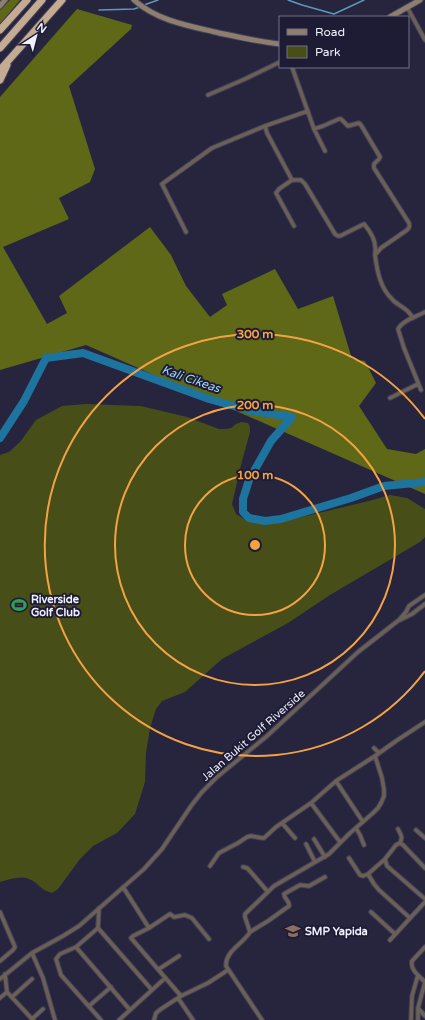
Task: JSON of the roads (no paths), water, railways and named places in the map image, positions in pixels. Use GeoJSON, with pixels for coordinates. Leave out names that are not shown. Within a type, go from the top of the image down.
{"type":"FeatureCollection","features":[{"type":"Feature","properties":{"kind":"highway"},"geometry":{"type":"LineString","coordinates":[[0,30],[26,0]]}},
{"type":"Feature","properties":{"kind":"highway"},"geometry":{"type":"LineString","coordinates":[[0,48],[42,0]]}},
{"type":"Feature","properties":{"kind":"highway"},"geometry":{"type":"LineString","coordinates":[[0,70],[62,0]]}},
{"type":"Feature","properties":{"kind":"highway"},"geometry":{"type":"LineString","coordinates":[[0,80],[11,58]]}},
{"type":"Feature","properties":{"kind":"main road"},"geometry":{"type":"LineString","coordinates":[[0,6],[5,0]]}},
{"type":"Feature","properties":{"kind":"main road"},"geometry":{"type":"LineString","coordinates":[[392,16],[420,0]]}},
{"type":"Feature","properties":{"kind":"main road"},"geometry":{"type":"LineString","coordinates":[[136,2],[145,8],[178,23],[248,39],[279,44]]}},
{"type":"Feature","properties":{"kind":"street"},"geometry":{"type":"LineString","coordinates":[[407,7],[425,40]]}},
{"type":"Feature","properties":{"kind":"street"},"geometry":{"type":"LineString","coordinates":[[208,95],[279,62]]}},
{"type":"Feature","properties":{"kind":"street"},"geometry":{"type":"LineString","coordinates":[[292,68],[314,129],[325,151]]}},
{"type":"Feature","properties":{"kind":"street"},"geometry":{"type":"LineString","coordinates":[[186,232],[162,184],[212,148],[266,126],[308,112]]}},
{"type":"Feature","properties":{"kind":"street"},"geometry":{"type":"LineString","coordinates":[[314,129],[339,119],[341,119],[348,126],[360,123],[379,155],[380,158],[374,165],[374,168],[410,226],[407,230],[381,248],[375,255]]}},
{"type":"Feature","properties":{"kind":"street"},"geometry":{"type":"LineString","coordinates":[[266,126],[267,133],[292,180]]}},
{"type":"Feature","properties":{"kind":"street"},"geometry":{"type":"LineString","coordinates":[[294,226],[276,193],[279,189],[292,180],[301,180],[305,184],[336,236],[340,236],[364,224],[375,241],[377,268],[386,292],[395,303],[405,309],[413,318]]}},
{"type":"Feature","properties":{"kind":"street"},"geometry":{"type":"LineString","coordinates":[[421,390],[398,329],[400,325],[406,321],[425,312]]}},
{"type":"Feature","properties":{"kind":"street"},"geometry":{"type":"LineString","coordinates":[[390,398],[418,384]]}},
{"type":"Feature","properties":{"kind":"street"},"geometry":{"type":"LineString","coordinates":[[399,620],[409,606],[425,595]]}},
{"type":"Feature","properties":{"kind":"street"},"geometry":{"type":"LineString","coordinates":[[399,620],[412,614],[425,604]]}},
{"type":"Feature","properties":{"kind":"street","name":"Jalan Bukit Golf Riverside"},"geometry":{"type":"LineString","coordinates":[[0,979],[32,952],[79,926],[144,869],[157,856],[202,792],[217,777],[286,720],[358,652],[399,620]]}},
{"type":"Feature","properties":{"kind":"street"},"geometry":{"type":"LineString","coordinates":[[210,866],[221,852],[249,836],[264,838],[282,822],[311,803],[336,781],[425,722]]}},
{"type":"Feature","properties":{"kind":"street"},"geometry":{"type":"LineString","coordinates":[[374,748],[379,753]]}},
{"type":"Feature","properties":{"kind":"street"},"geometry":{"type":"LineString","coordinates":[[250,932],[245,914],[276,885],[331,852],[378,808],[384,796],[384,784],[375,756]]}},
{"type":"Feature","properties":{"kind":"street"},"geometry":{"type":"LineString","coordinates":[[336,781],[362,822]]}},
{"type":"Feature","properties":{"kind":"street"},"geometry":{"type":"LineString","coordinates":[[311,803],[340,842]]}},
{"type":"Feature","properties":{"kind":"street"},"geometry":{"type":"LineString","coordinates":[[282,822],[295,838]]}},
{"type":"Feature","properties":{"kind":"street"},"geometry":{"type":"LineString","coordinates":[[356,828],[364,845]]}},
{"type":"Feature","properties":{"kind":"street"},"geometry":{"type":"LineString","coordinates":[[349,858],[360,875],[363,876],[368,874],[396,845],[400,844],[402,836],[398,829]]}},
{"type":"Feature","properties":{"kind":"street"},"geometry":{"type":"LineString","coordinates":[[416,830],[425,838]]}},
{"type":"Feature","properties":{"kind":"street"},"geometry":{"type":"LineString","coordinates":[[314,840],[325,856]]}},
{"type":"Feature","properties":{"kind":"street"},"geometry":{"type":"LineString","coordinates":[[306,844],[315,862]]}},
{"type":"Feature","properties":{"kind":"street"},"geometry":{"type":"LineString","coordinates":[[400,844],[425,868]]}},
{"type":"Feature","properties":{"kind":"street"},"geometry":{"type":"LineString","coordinates":[[385,858],[388,866],[425,901],[390,940]]}},
{"type":"Feature","properties":{"kind":"street"},"geometry":{"type":"LineString","coordinates":[[243,867],[249,870],[268,892]]}},
{"type":"Feature","properties":{"kind":"street"},"geometry":{"type":"LineString","coordinates":[[368,874],[379,890],[410,918]]}},
{"type":"Feature","properties":{"kind":"street"},"geometry":{"type":"LineString","coordinates":[[262,1020],[228,970],[226,966],[227,959],[250,932],[289,906],[284,894],[300,885],[309,886],[325,877]]}},
{"type":"Feature","properties":{"kind":"street"},"geometry":{"type":"LineString","coordinates":[[123,887],[149,928]]}},
{"type":"Feature","properties":{"kind":"street"},"geometry":{"type":"LineString","coordinates":[[99,908],[98,928],[152,990]]}},
{"type":"Feature","properties":{"kind":"street"},"geometry":{"type":"LineString","coordinates":[[0,912],[15,947],[0,960]]}},
{"type":"Feature","properties":{"kind":"street"},"geometry":{"type":"LineString","coordinates":[[371,912],[395,934]]}},
{"type":"Feature","properties":{"kind":"street"},"geometry":{"type":"LineString","coordinates":[[193,1020],[159,969],[131,938],[170,914],[174,917],[185,915],[192,918],[209,939]]}},
{"type":"Feature","properties":{"kind":"street"},"geometry":{"type":"LineString","coordinates":[[98,928],[76,947],[60,954],[56,959],[61,975],[101,1020]]}},
{"type":"Feature","properties":{"kind":"street"},"geometry":{"type":"LineString","coordinates":[[76,947],[130,1010]]}},
{"type":"Feature","properties":{"kind":"street"},"geometry":{"type":"LineString","coordinates":[[418,1020],[418,1008],[424,980],[412,968],[411,964],[425,947]]}},
{"type":"Feature","properties":{"kind":"street"},"geometry":{"type":"LineString","coordinates":[[32,952],[43,978],[55,1020]]}},
{"type":"Feature","properties":{"kind":"street"},"geometry":{"type":"LineString","coordinates":[[159,969],[179,956]]}},
{"type":"Feature","properties":{"kind":"street"},"geometry":{"type":"LineString","coordinates":[[154,1019],[158,1011],[179,997],[208,984],[228,970]]}},
{"type":"Feature","properties":{"kind":"street"},"geometry":{"type":"LineString","coordinates":[[5,974],[7,992],[32,1020],[43,1009]]}},
{"type":"Feature","properties":{"kind":"street"},"geometry":{"type":"LineString","coordinates":[[411,1020],[412,996],[418,975]]}},
{"type":"Feature","properties":{"kind":"street"},"geometry":{"type":"LineString","coordinates":[[12,997],[32,979]]}},
{"type":"Feature","properties":{"kind":"street"},"geometry":{"type":"LineString","coordinates":[[119,1020],[163,980]]}},
{"type":"Feature","properties":{"kind":"street"},"geometry":{"type":"LineString","coordinates":[[89,1006],[111,987]]}},
{"type":"Feature","properties":{"kind":"street"},"geometry":{"type":"LineString","coordinates":[[0,998],[7,992]]}},
{"type":"Feature","properties":{"kind":"street"},"geometry":{"type":"LineString","coordinates":[[418,1008],[425,1016]]}},
{"type":"Feature","properties":{"kind":"waterway"},"geometry":{"type":"LineString","coordinates":[[144,5],[158,0]]}},
{"type":"Feature","properties":{"kind":"waterway"},"geometry":{"type":"LineString","coordinates":[[288,0],[334,14],[364,0]]}},
{"type":"Feature","properties":{"kind":"waterway"},"geometry":{"type":"LineString","coordinates":[[99,10],[134,9],[140,7]]}},
{"type":"Feature","properties":{"kind":"waterway","name":"Kali Cikeas"},"geometry":{"type":"LineString","coordinates":[[0,438],[24,401],[46,358],[83,353],[209,399],[252,411],[292,417],[271,441],[249,480],[243,499],[243,512],[249,518],[265,521],[281,519],[351,498],[384,486],[425,482]]}},
{"type":"Feature","properties":{"kind":"place","name":"Riverside Golf Club"},"geometry":{"type":"Point","coordinates":[19,605]}},
{"type":"Feature","properties":{"kind":"place","name":"SMP Yapida"},"geometry":{"type":"Point","coordinates":[293,931]}}]}
